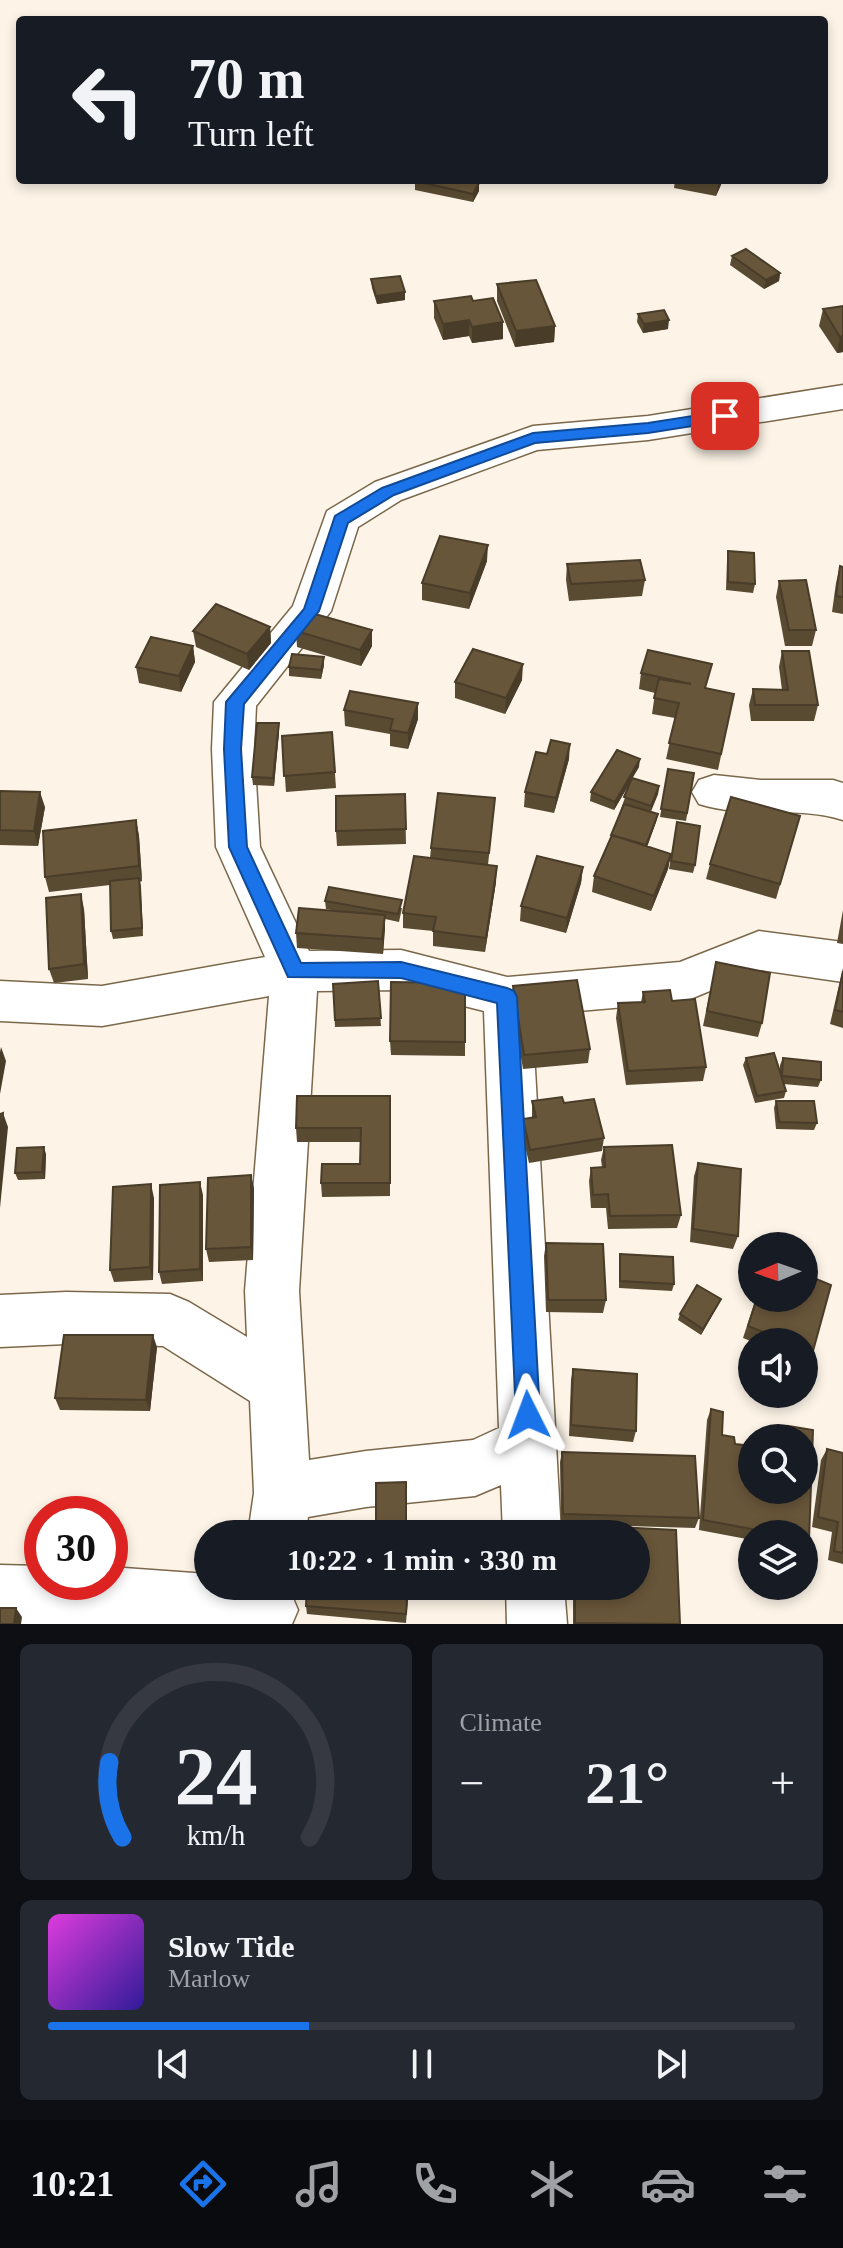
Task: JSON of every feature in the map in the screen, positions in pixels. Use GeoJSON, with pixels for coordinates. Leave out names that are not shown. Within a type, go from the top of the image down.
{"type":"FeatureCollection","features":[{"type":"Feature","properties":{"kind":"street"},"geometry":{"type":"LineString","coordinates":[[529,1443],[475,1468],[366,1479],[280,1513],[279,1388],[272,1291],[295,971],[238,847],[233,749],[235,702],[311,611],[341,520],[388,491],[533,438],[648,428],[843,397]]}},
{"type":"Feature","properties":{"kind":"street"},"geometry":{"type":"LineString","coordinates":[[714,792],[761,797],[833,797],[843,803]]}},
{"type":"Feature","properties":{"kind":"street"},"geometry":{"type":"LineString","coordinates":[[0,1001],[102,1006],[295,971],[401,970],[507,997],[683,982],[759,950],[843,962]]}},
{"type":"Feature","properties":{"kind":"street"},"geometry":{"type":"LineString","coordinates":[[507,997],[532,1520]]}},
{"type":"Feature","properties":{"kind":"street"},"geometry":{"type":"LineString","coordinates":[[0,1321],[66,1318],[170,1320],[279,1388]]}},
{"type":"Feature","properties":{"kind":"street"},"geometry":{"type":"LineString","coordinates":[[0,1595],[138,1597],[268,1607]]}},
{"type":"Feature","properties":{"kind":"street"},"geometry":{"type":"LineString","coordinates":[[536,1600],[537,1624]]}},
{"type":"Feature","properties":{"kind":"building"},"geometry":{"type":"Polygon","coordinates":[[[428,184],[478,184],[473,194],[428,184]]]}},
{"type":"Feature","properties":{"kind":"building"},"geometry":{"type":"Polygon","coordinates":[[[746,249],[780,273],[766,280],[732,256],[746,249]]]}},
{"type":"Feature","properties":{"kind":"building"},"geometry":{"type":"Polygon","coordinates":[[[400,276],[405,292],[376,296],[371,279],[400,276]]]}},
{"type":"Feature","properties":{"kind":"building"},"geometry":{"type":"Polygon","coordinates":[[[536,280],[555,326],[516,331],[497,284],[536,280]]]}},
{"type":"Feature","properties":{"kind":"building"},"geometry":{"type":"Polygon","coordinates":[[[471,296],[473,301],[493,298],[503,322],[472,327],[469,320],[443,324],[434,301],[471,296]]]}},
{"type":"Feature","properties":{"kind":"building"},"geometry":{"type":"Polygon","coordinates":[[[843,306],[843,336],[840,337],[823,309],[843,306]]]}},
{"type":"Feature","properties":{"kind":"building"},"geometry":{"type":"Polygon","coordinates":[[[664,310],[669,320],[644,324],[638,314],[664,310]]]}},
{"type":"Feature","properties":{"kind":"building"},"geometry":{"type":"Polygon","coordinates":[[[440,536],[488,545],[470,593],[422,583],[440,536]]]}},
{"type":"Feature","properties":{"kind":"building"},"geometry":{"type":"Polygon","coordinates":[[[728,551],[754,553],[755,584],[728,582],[728,551]]]}},
{"type":"Feature","properties":{"kind":"building"},"geometry":{"type":"Polygon","coordinates":[[[640,560],[645,580],[571,584],[567,564],[640,560]]]}},
{"type":"Feature","properties":{"kind":"building"},"geometry":{"type":"Polygon","coordinates":[[[840,566],[843,567],[843,597],[836,596],[840,566]]]}},
{"type":"Feature","properties":{"kind":"building"},"geometry":{"type":"Polygon","coordinates":[[[806,580],[816,630],[789,630],[779,581],[806,580]]]}},
{"type":"Feature","properties":{"kind":"building"},"geometry":{"type":"Polygon","coordinates":[[[216,604],[270,627],[247,654],[193,631],[216,604]]]}},
{"type":"Feature","properties":{"kind":"building"},"geometry":{"type":"Polygon","coordinates":[[[308,612],[372,630],[360,650],[296,631],[308,612]]]}},
{"type":"Feature","properties":{"kind":"building"},"geometry":{"type":"Polygon","coordinates":[[[151,637],[193,646],[179,676],[136,667],[151,637]]]}},
{"type":"Feature","properties":{"kind":"building"},"geometry":{"type":"Polygon","coordinates":[[[473,649],[523,664],[506,698],[455,682],[473,649]]]}},
{"type":"Feature","properties":{"kind":"building"},"geometry":{"type":"Polygon","coordinates":[[[648,650],[712,664],[705,688],[734,694],[721,754],[669,743],[679,703],[654,698],[659,679],[691,684],[641,673],[648,650]]]}},
{"type":"Feature","properties":{"kind":"building"},"geometry":{"type":"Polygon","coordinates":[[[782,651],[809,651],[818,705],[755,705],[753,689],[788,690],[782,651]]]}},
{"type":"Feature","properties":{"kind":"building"},"geometry":{"type":"Polygon","coordinates":[[[292,654],[324,657],[321,670],[289,667],[292,654]]]}},
{"type":"Feature","properties":{"kind":"building"},"geometry":{"type":"Polygon","coordinates":[[[350,691],[418,703],[408,733],[390,730],[393,719],[344,710],[350,691]]]}},
{"type":"Feature","properties":{"kind":"building"},"geometry":{"type":"Polygon","coordinates":[[[257,723],[279,723],[273,778],[252,777],[257,723]]]}},
{"type":"Feature","properties":{"kind":"building"},"geometry":{"type":"Polygon","coordinates":[[[332,732],[335,772],[284,776],[282,736],[332,732]]]}},
{"type":"Feature","properties":{"kind":"building"},"geometry":{"type":"Polygon","coordinates":[[[551,740],[570,744],[556,798],[525,792],[536,752],[547,754],[551,740]]]}},
{"type":"Feature","properties":{"kind":"building"},"geometry":{"type":"Polygon","coordinates":[[[617,750],[640,759],[615,802],[591,792],[617,750]]]}},
{"type":"Feature","properties":{"kind":"building"},"geometry":{"type":"Polygon","coordinates":[[[668,769],[694,773],[687,813],[661,809],[668,769]]]}},
{"type":"Feature","properties":{"kind":"building"},"geometry":{"type":"Polygon","coordinates":[[[632,778],[659,786],[651,806],[624,797],[632,778]]]}},
{"type":"Feature","properties":{"kind":"building"},"geometry":{"type":"Polygon","coordinates":[[[0,791],[40,792],[34,831],[0,830],[0,791]]]}},
{"type":"Feature","properties":{"kind":"building"},"geometry":{"type":"Polygon","coordinates":[[[438,793],[495,798],[489,853],[431,848],[438,793]]]}},
{"type":"Feature","properties":{"kind":"building"},"geometry":{"type":"Polygon","coordinates":[[[405,794],[406,829],[336,831],[336,796],[405,794]]]}},
{"type":"Feature","properties":{"kind":"building"},"geometry":{"type":"Polygon","coordinates":[[[731,797],[800,816],[780,884],[710,864],[731,797]]]}},
{"type":"Feature","properties":{"kind":"building"},"geometry":{"type":"Polygon","coordinates":[[[624,804],[658,814],[646,845],[611,835],[624,804]]]}},
{"type":"Feature","properties":{"kind":"building"},"geometry":{"type":"Polygon","coordinates":[[[136,820],[139,866],[45,877],[43,831],[136,820]]]}},
{"type":"Feature","properties":{"kind":"building"},"geometry":{"type":"Polygon","coordinates":[[[677,822],[700,826],[695,865],[671,861],[677,822]]]}},
{"type":"Feature","properties":{"kind":"building"},"geometry":{"type":"Polygon","coordinates":[[[612,835],[671,854],[654,896],[594,876],[612,835]]]}},
{"type":"Feature","properties":{"kind":"building"},"geometry":{"type":"Polygon","coordinates":[[[414,856],[497,866],[486,938],[433,931],[436,917],[403,913],[414,856]]]}},
{"type":"Feature","properties":{"kind":"building"},"geometry":{"type":"Polygon","coordinates":[[[537,856],[583,867],[567,918],[521,906],[537,856]]]}},
{"type":"Feature","properties":{"kind":"building"},"geometry":{"type":"Polygon","coordinates":[[[139,878],[142,928],[111,931],[110,881],[139,878]]]}},
{"type":"Feature","properties":{"kind":"building"},"geometry":{"type":"Polygon","coordinates":[[[329,887],[402,900],[398,914],[325,901],[329,887]]]}},
{"type":"Feature","properties":{"kind":"building"},"geometry":{"type":"Polygon","coordinates":[[[81,894],[84,964],[49,969],[46,898],[81,894]]]}},
{"type":"Feature","properties":{"kind":"building"},"geometry":{"type":"Polygon","coordinates":[[[299,908],[385,915],[382,939],[296,933],[299,908]]]}},
{"type":"Feature","properties":{"kind":"building"},"geometry":{"type":"Polygon","coordinates":[[[716,962],[770,973],[762,1023],[707,1011],[716,962]]]}},
{"type":"Feature","properties":{"kind":"building"},"geometry":{"type":"Polygon","coordinates":[[[843,971],[843,1012],[835,1010],[843,971]]]}},
{"type":"Feature","properties":{"kind":"building"},"geometry":{"type":"Polygon","coordinates":[[[577,980],[590,1049],[524,1055],[513,986],[577,980]]]}},
{"type":"Feature","properties":{"kind":"building"},"geometry":{"type":"Polygon","coordinates":[[[378,981],[381,1018],[335,1020],[333,984],[378,981]]]}},
{"type":"Feature","properties":{"kind":"building"},"geometry":{"type":"Polygon","coordinates":[[[391,982],[465,983],[465,1042],[390,1041],[391,982]]]}},
{"type":"Feature","properties":{"kind":"building"},"geometry":{"type":"Polygon","coordinates":[[[670,990],[672,1001],[695,999],[706,1067],[628,1071],[618,1003],[645,1002],[643,992],[670,990]]]}},
{"type":"Feature","properties":{"kind":"building"},"geometry":{"type":"Polygon","coordinates":[[[774,1053],[786,1091],[757,1096],[746,1058],[774,1053]]]}},
{"type":"Feature","properties":{"kind":"building"},"geometry":{"type":"Polygon","coordinates":[[[783,1058],[821,1062],[821,1080],[782,1076],[783,1058]]]}},
{"type":"Feature","properties":{"kind":"building"},"geometry":{"type":"Polygon","coordinates":[[[297,1096],[390,1096],[390,1183],[321,1183],[322,1164],[360,1164],[361,1128],[296,1128],[297,1096]]]}},
{"type":"Feature","properties":{"kind":"building"},"geometry":{"type":"Polygon","coordinates":[[[562,1097],[564,1103],[594,1099],[604,1138],[530,1150],[523,1119],[536,1117],[532,1101],[562,1097]]]}},
{"type":"Feature","properties":{"kind":"building"},"geometry":{"type":"Polygon","coordinates":[[[776,1101],[814,1101],[817,1123],[779,1122],[776,1101]]]}},
{"type":"Feature","properties":{"kind":"building"},"geometry":{"type":"Polygon","coordinates":[[[672,1145],[681,1215],[610,1216],[608,1194],[593,1195],[591,1168],[605,1167],[604,1147],[672,1145]]]}},
{"type":"Feature","properties":{"kind":"building"},"geometry":{"type":"Polygon","coordinates":[[[44,1147],[42,1172],[15,1173],[17,1148],[44,1147]]]}},
{"type":"Feature","properties":{"kind":"building"},"geometry":{"type":"Polygon","coordinates":[[[698,1163],[741,1169],[738,1236],[693,1229],[698,1163]]]}},
{"type":"Feature","properties":{"kind":"building"},"geometry":{"type":"Polygon","coordinates":[[[251,1175],[251,1247],[206,1249],[208,1178],[251,1175]]]}},
{"type":"Feature","properties":{"kind":"building"},"geometry":{"type":"Polygon","coordinates":[[[200,1182],[200,1269],[159,1272],[160,1185],[200,1182]]]}},
{"type":"Feature","properties":{"kind":"building"},"geometry":{"type":"Polygon","coordinates":[[[151,1184],[150,1267],[110,1270],[113,1187],[151,1184]]]}},
{"type":"Feature","properties":{"kind":"building"},"geometry":{"type":"Polygon","coordinates":[[[546,1243],[603,1244],[606,1300],[548,1300],[546,1243]]]}},
{"type":"Feature","properties":{"kind":"building"},"geometry":{"type":"Polygon","coordinates":[[[620,1254],[673,1257],[674,1284],[620,1281],[620,1254]]]}},
{"type":"Feature","properties":{"kind":"building"},"geometry":{"type":"Polygon","coordinates":[[[818,1280],[831,1285],[818,1333],[818,1328],[748,1326],[752,1312],[818,1312],[818,1280]]]}},
{"type":"Feature","properties":{"kind":"building"},"geometry":{"type":"Polygon","coordinates":[[[697,1285],[721,1299],[703,1329],[680,1314],[697,1285]]]}},
{"type":"Feature","properties":{"kind":"building"},"geometry":{"type":"Polygon","coordinates":[[[64,1335],[153,1335],[146,1400],[55,1398],[64,1335]]]}},
{"type":"Feature","properties":{"kind":"building"},"geometry":{"type":"Polygon","coordinates":[[[573,1369],[637,1374],[636,1431],[571,1425],[573,1369]]]}},
{"type":"Feature","properties":{"kind":"building"},"geometry":{"type":"Polygon","coordinates":[[[711,1409],[723,1412],[722,1435],[734,1437],[735,1444],[738,1444],[738,1504],[810,1504],[810,1520],[738,1520],[738,1526],[703,1520],[711,1409]]]}},
{"type":"Feature","properties":{"kind":"building"},"geometry":{"type":"Polygon","coordinates":[[[827,1449],[843,1453],[843,1553],[834,1551],[838,1522],[818,1517],[827,1449]]]}},
{"type":"Feature","properties":{"kind":"building"},"geometry":{"type":"Polygon","coordinates":[[[562,1452],[695,1456],[699,1518],[563,1514],[562,1452]]]}},
{"type":"Feature","properties":{"kind":"building"},"geometry":{"type":"Polygon","coordinates":[[[406,1482],[406,1520],[376,1520],[376,1483],[406,1482]]]}},
{"type":"Feature","properties":{"kind":"building"},"geometry":{"type":"Polygon","coordinates":[[[650,1529],[676,1530],[680,1624],[575,1623],[575,1600],[650,1600],[650,1529]]]}},
{"type":"Feature","properties":{"kind":"building"},"geometry":{"type":"Polygon","coordinates":[[[306,1600],[407,1600],[406,1614],[306,1606],[306,1600]]]}},
{"type":"Feature","properties":{"kind":"building"},"geometry":{"type":"Polygon","coordinates":[[[0,1608],[16,1608],[14,1624],[0,1624],[0,1608]]]}},
{"type":"Feature","properties":{"kind":"route"},"geometry":{"type":"LineString","coordinates":[[528,1415],[507,997],[401,970],[295,971],[238,847],[233,749],[235,702],[311,611],[341,520],[388,491],[533,438],[648,428],[725,416]]}}]}
